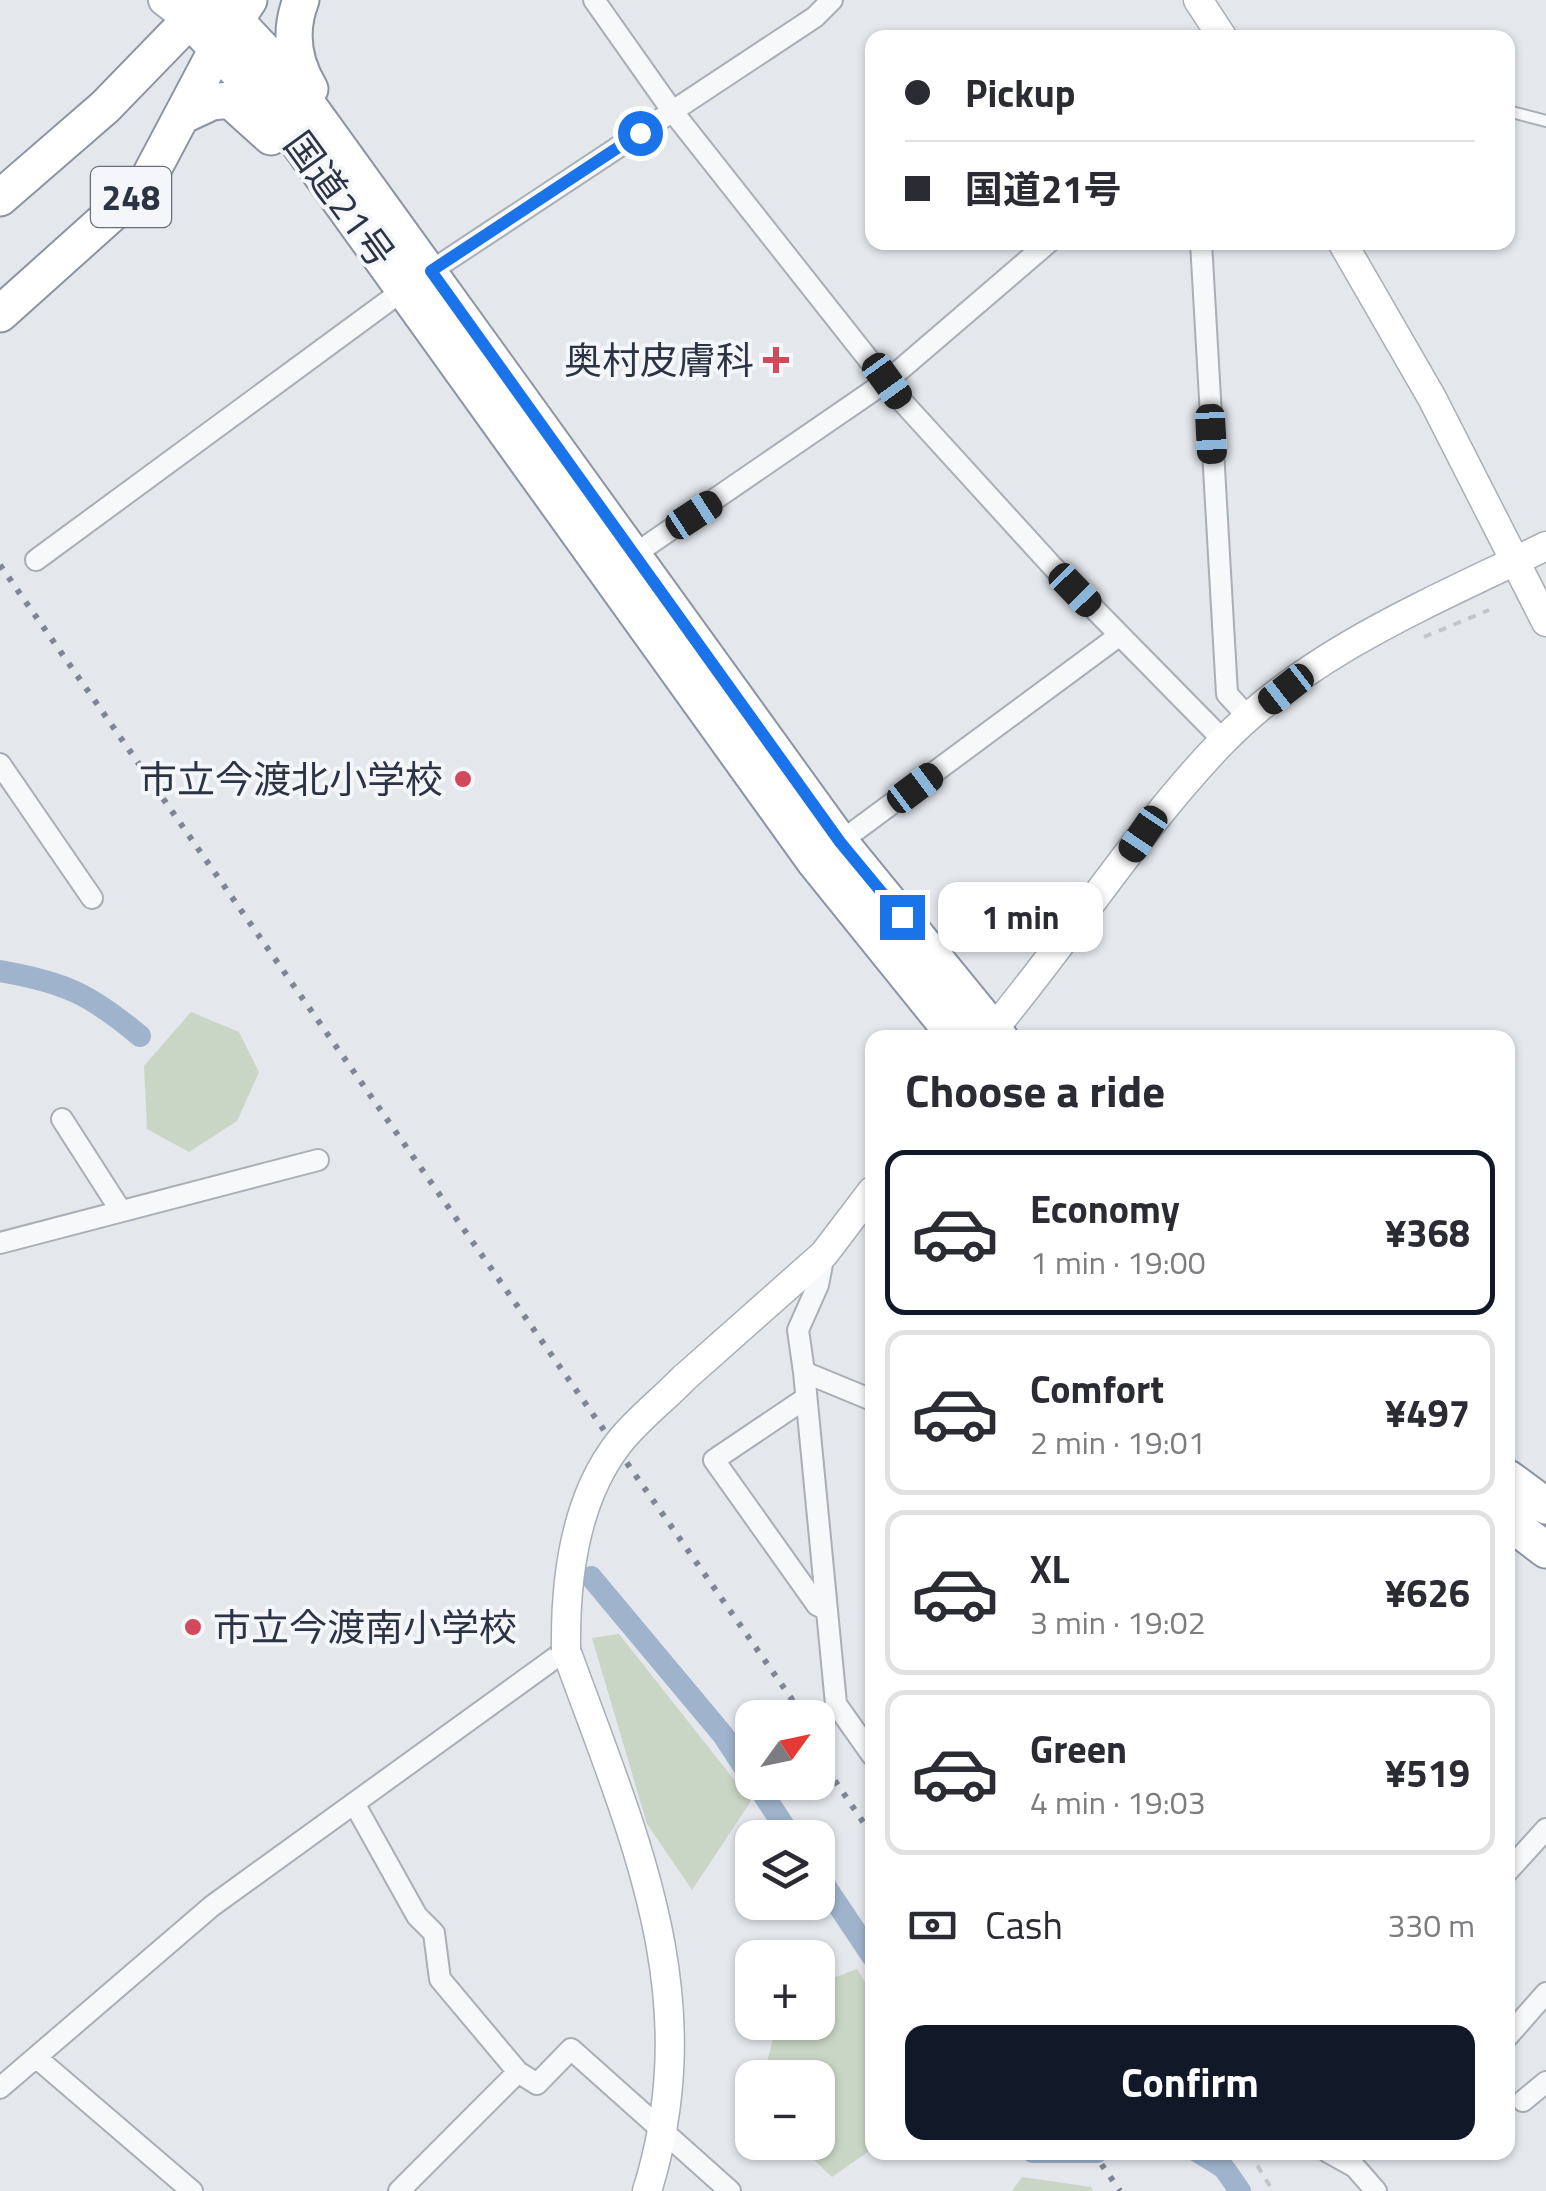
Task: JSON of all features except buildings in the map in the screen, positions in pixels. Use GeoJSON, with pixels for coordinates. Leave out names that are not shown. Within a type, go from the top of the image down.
{"type":"FeatureCollection","features":[{"type":"Feature","properties":{"kind":"highway"},"geometry":{"type":"LineString","coordinates":[[300,0],[294,19],[295,52],[306,84],[374,185],[378,202]]}},
{"type":"Feature","properties":{"kind":"highway","name":"国道21号"},"geometry":{"type":"LineString","coordinates":[[210,11],[285,73],[378,202],[419,280],[815,862],[951,1030]]}},
{"type":"Feature","properties":{"kind":"highway","name":"国道21号"},"geometry":{"type":"LineString","coordinates":[[210,11],[367,238],[419,280],[634,554],[840,842],[989,1030]]}},
{"type":"Feature","properties":{"kind":"highway","name":"248"},"geometry":{"type":"LineString","coordinates":[[0,314],[146,184],[184,116],[210,11]]}},
{"type":"Feature","properties":{"kind":"highway","name":"248"},"geometry":{"type":"LineString","coordinates":[[0,198],[210,11]]}},
{"type":"Feature","properties":{"kind":"highway"},"geometry":{"type":"LineString","coordinates":[[184,116],[212,102],[230,100],[268,134],[324,207],[367,238]]}},
{"type":"Feature","properties":{"kind":"highway"},"geometry":{"type":"LineString","coordinates":[[1515,1483],[1546,1506]]}},
{"type":"Feature","properties":{"kind":"highway"},"geometry":{"type":"LineString","coordinates":[[1515,1526],[1546,1550]]}},
{"type":"Feature","properties":{"kind":"street"},"geometry":{"type":"LineString","coordinates":[[594,0],[673,112],[887,381],[1120,636],[1224,741]]}},
{"type":"Feature","properties":{"kind":"street"},"geometry":{"type":"LineString","coordinates":[[36,560],[419,280],[815,17],[832,0]]}},
{"type":"Feature","properties":{"kind":"street"},"geometry":{"type":"LineString","coordinates":[[1198,0],[1217,30]]}},
{"type":"Feature","properties":{"kind":"street"},"geometry":{"type":"LineString","coordinates":[[634,554],[887,381],[1039,250]]}},
{"type":"Feature","properties":{"kind":"street"},"geometry":{"type":"LineString","coordinates":[[1201,250],[1227,694],[1249,718]]}},
{"type":"Feature","properties":{"kind":"street"},"geometry":{"type":"LineString","coordinates":[[1347,250],[1432,398],[1546,622]]}},
{"type":"Feature","properties":{"kind":"street"},"geometry":{"type":"LineString","coordinates":[[997,1030],[1143,834],[1249,718],[1333,653],[1546,546]]}},
{"type":"Feature","properties":{"kind":"street"},"geometry":{"type":"LineString","coordinates":[[840,842],[1120,636]]}},
{"type":"Feature","properties":{"kind":"street"},"geometry":{"type":"LineString","coordinates":[[0,764],[92,898]]}},
{"type":"Feature","properties":{"kind":"street"},"geometry":{"type":"LineString","coordinates":[[62,1119],[120,1211]]}},
{"type":"Feature","properties":{"kind":"street"},"geometry":{"type":"LineString","coordinates":[[0,1242],[318,1160]]}},
{"type":"Feature","properties":{"kind":"street"},"geometry":{"type":"LineString","coordinates":[[647,2191],[662,2130],[672,2053],[666,1954],[644,1868],[566,1650],[568,1572],[592,1488],[618,1444],[684,1378],[824,1254],[865,1200]]}},
{"type":"Feature","properties":{"kind":"street"},"geometry":{"type":"LineString","coordinates":[[824,1254],[818,1286],[798,1330],[836,1704],[865,1745]]}},
{"type":"Feature","properties":{"kind":"street"},"geometry":{"type":"LineString","coordinates":[[804,1372],[865,1397]]}},
{"type":"Feature","properties":{"kind":"street"},"geometry":{"type":"LineString","coordinates":[[806,1398],[714,1460],[817,1605],[827,1610]]}},
{"type":"Feature","properties":{"kind":"street"},"geometry":{"type":"LineString","coordinates":[[0,2088],[212,1906],[566,1650]]}},
{"type":"Feature","properties":{"kind":"street"},"geometry":{"type":"LineString","coordinates":[[354,1803],[417,1916],[434,1934],[440,1980],[518,2072],[537,2084],[571,2049],[730,2191]]}},
{"type":"Feature","properties":{"kind":"street"},"geometry":{"type":"LineString","coordinates":[[1515,1865],[1543,1839]]}},
{"type":"Feature","properties":{"kind":"street"},"geometry":{"type":"LineString","coordinates":[[1515,2028],[1546,1994]]}},
{"type":"Feature","properties":{"kind":"street"},"geometry":{"type":"LineString","coordinates":[[38,2059],[192,2191]]}},
{"type":"Feature","properties":{"kind":"street"},"geometry":{"type":"LineString","coordinates":[[399,2191],[518,2072]]}},
{"type":"Feature","properties":{"kind":"street"},"geometry":{"type":"LineString","coordinates":[[1523,2100],[1546,2082]]}},
{"type":"Feature","properties":{"kind":"street"},"geometry":{"type":"LineString","coordinates":[[1355,2160],[1376,2191]]}},
{"type":"Feature","properties":{"kind":"lane"},"geometry":{"type":"LineString","coordinates":[[1515,113],[1546,121]]}},
{"type":"Feature","properties":{"kind":"path"},"geometry":{"type":"LineString","coordinates":[[1424,636],[1489,610]]}},
{"type":"Feature","properties":{"kind":"path"},"geometry":{"type":"LineString","coordinates":[[1254,2160],[1273,2191]]}},
{"type":"Feature","properties":{"kind":"green space"},"geometry":{"type":"Polygon","coordinates":[[[191,1012],[239,1032],[259,1072],[237,1121],[189,1152],[147,1129],[144,1066],[191,1012]]]}},
{"type":"Feature","properties":{"kind":"green space"},"geometry":{"type":"Polygon","coordinates":[[[619,1634],[735,1781],[735,1800],[751,1801],[692,1890],[647,1824],[592,1638],[619,1634]]]}},
{"type":"Feature","properties":{"kind":"green space"},"geometry":{"type":"Polygon","coordinates":[[[857,1969],[865,1982],[865,2154],[832,2177],[814,2160],[835,2160],[835,2060],[768,2060],[773,2040],[835,2040],[835,1977],[857,1969]]]}},
{"type":"Feature","properties":{"kind":"green space"},"geometry":{"type":"Polygon","coordinates":[[[1022,2177],[1091,2187],[1093,2191],[1012,2191],[1022,2177]]]}},
{"type":"Feature","properties":{"kind":"waterway"},"geometry":{"type":"LineString","coordinates":[[0,971],[75,992],[140,1036]]}},
{"type":"Feature","properties":{"kind":"waterway"},"geometry":{"type":"LineString","coordinates":[[591,1577],[735,1753]]}},
{"type":"Feature","properties":{"kind":"waterway"},"geometry":{"type":"LineString","coordinates":[[767,1800],[780,1820]]}},
{"type":"Feature","properties":{"kind":"waterway"},"geometry":{"type":"LineString","coordinates":[[835,1900],[865,1946]]}},
{"type":"Feature","properties":{"kind":"waterway"},"geometry":{"type":"LineString","coordinates":[[1211,2160],[1224,2168],[1240,2191]]}},
{"type":"Feature","properties":{"kind":"railway"},"geometry":{"type":"LineString","coordinates":[[0,565],[792,1700]]}},
{"type":"Feature","properties":{"kind":"railway"},"geometry":{"type":"LineString","coordinates":[[835,1781],[865,1825]]}},
{"type":"Feature","properties":{"kind":"railway"},"geometry":{"type":"LineString","coordinates":[[1099,2160],[1120,2191]]}},
{"type":"Feature","properties":{"kind":"place","name":"奥村皮膚科"},"geometry":{"type":"Point","coordinates":[776,360]}},
{"type":"Feature","properties":{"kind":"place","name":"市立今渡北小学校"},"geometry":{"type":"Point","coordinates":[463,779]}},
{"type":"Feature","properties":{"kind":"place","name":"市立今渡南小学校"},"geometry":{"type":"Point","coordinates":[193,1627]}},
{"type":"Feature","properties":{"kind":"route"},"geometry":{"type":"LineString","coordinates":[[640,133],[431,271],[840,842],[902,917]]}}]}
